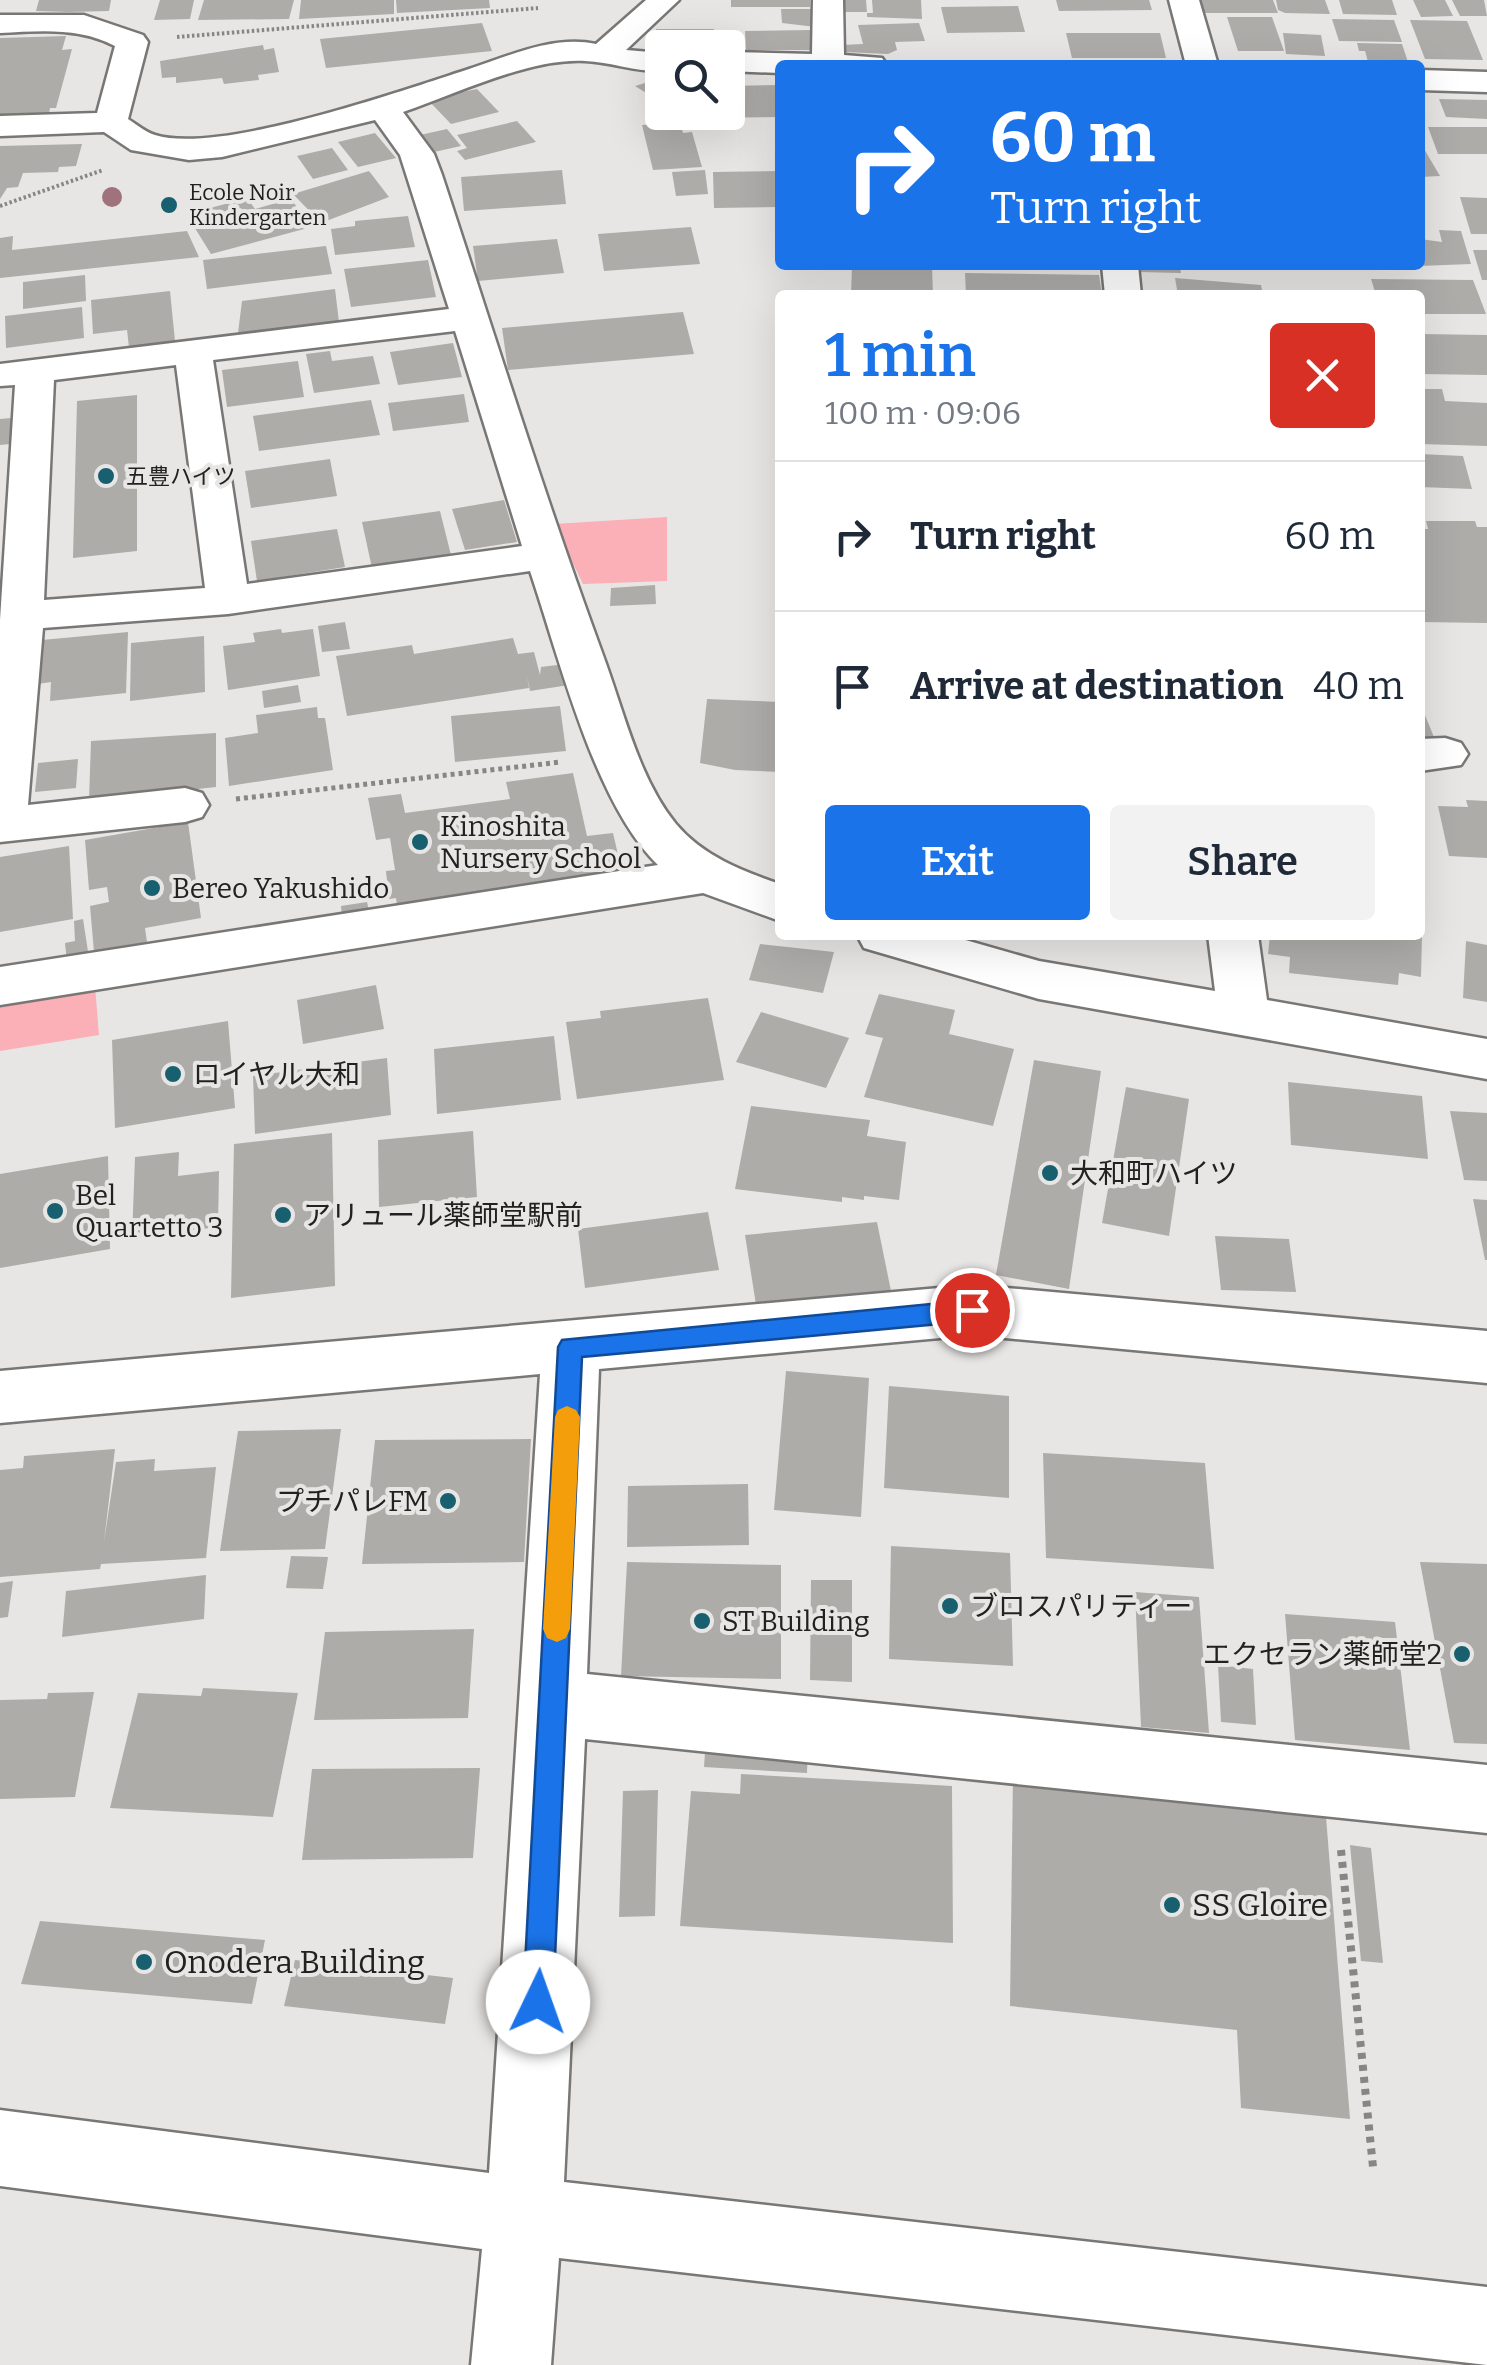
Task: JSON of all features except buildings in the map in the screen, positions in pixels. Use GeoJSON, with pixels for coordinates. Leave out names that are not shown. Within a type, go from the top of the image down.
{"type":"FeatureCollection","features":[{"type":"Feature","properties":{"kind":"street"},"geometry":{"type":"LineString","coordinates":[[604,53],[664,0]]}},
{"type":"Feature","properties":{"kind":"street"},"geometry":{"type":"LineString","coordinates":[[828,0],[828,60]]}},
{"type":"Feature","properties":{"kind":"street"},"geometry":{"type":"LineString","coordinates":[[1184,0],[1201,60]]}},
{"type":"Feature","properties":{"kind":"street"},"geometry":{"type":"LineString","coordinates":[[0,24],[87,22],[108,28],[135,28],[112,122]]}},
{"type":"Feature","properties":{"kind":"street"},"geometry":{"type":"LineString","coordinates":[[0,126],[112,122],[143,143],[166,148],[222,147],[382,108],[545,54],[604,53],[645,62]]}},
{"type":"Feature","properties":{"kind":"street"},"geometry":{"type":"LineString","coordinates":[[745,62],[775,62]]}},
{"type":"Feature","properties":{"kind":"street"},"geometry":{"type":"LineString","coordinates":[[1425,80],[1487,82]]}},
{"type":"Feature","properties":{"kind":"street"},"geometry":{"type":"LineString","coordinates":[[382,108],[416,154],[544,556],[617,755],[650,824],[670,849],[705,875],[775,901]]}},
{"type":"Feature","properties":{"kind":"street"},"geometry":{"type":"LineString","coordinates":[[185,805],[2,825],[22,616],[14,522],[17,373],[470,318]]}},
{"type":"Feature","properties":{"kind":"street"},"geometry":{"type":"LineString","coordinates":[[193,351],[228,600]]}},
{"type":"Feature","properties":{"kind":"street"},"geometry":{"type":"LineString","coordinates":[[22,616],[228,600],[544,556]]}},
{"type":"Feature","properties":{"kind":"street"},"geometry":{"type":"LineString","coordinates":[[0,986],[705,875]]}},
{"type":"Feature","properties":{"kind":"street"},"geometry":{"type":"LineString","coordinates":[[899,940],[1039,980],[1487,1059]]}},
{"type":"Feature","properties":{"kind":"street"},"geometry":{"type":"LineString","coordinates":[[1234,940],[1244,1019]]}},
{"type":"Feature","properties":{"kind":"street"},"geometry":{"type":"LineString","coordinates":[[0,1397],[972,1310],[1487,1358]]}},
{"type":"Feature","properties":{"kind":"street"},"geometry":{"type":"LineString","coordinates":[[511,2365],[525,2216],[570,1347]]}},
{"type":"Feature","properties":{"kind":"street"},"geometry":{"type":"LineString","coordinates":[[553,1703],[1487,1799]]}},
{"type":"Feature","properties":{"kind":"street"},"geometry":{"type":"LineString","coordinates":[[0,2148],[525,2216],[1487,2326]]}},
{"type":"Feature","properties":{"kind":"path"},"geometry":{"type":"LineString","coordinates":[[135,28],[546,8]]}},
{"type":"Feature","properties":{"kind":"path"},"geometry":{"type":"LineString","coordinates":[[0,206],[166,148]]}},
{"type":"Feature","properties":{"kind":"path"},"geometry":{"type":"LineString","coordinates":[[185,805],[617,755]]}},
{"type":"Feature","properties":{"kind":"path"},"geometry":{"type":"LineString","coordinates":[[1334,1783],[1373,2167]]}},
{"type":"Feature","properties":{"kind":"shaded area"},"geometry":{"type":"Polygon","coordinates":[[[667,517],[667,581],[583,584],[554,524],[667,517]]]}},
{"type":"Feature","properties":{"kind":"shaded area"},"geometry":{"type":"Polygon","coordinates":[[[95,986],[99,1035],[0,1051],[0,1000],[95,986]]]}},
{"type":"Feature","properties":{"kind":"slow traffic"},"geometry":{"type":"LineString","coordinates":[[557,1629],[567,1417]]}},
{"type":"Feature","properties":{"kind":"place","name":"Ecole Noir Kindergarten"},"geometry":{"type":"Point","coordinates":[169,205]}},
{"type":"Feature","properties":{"kind":"place","name":"五豊ハイツ"},"geometry":{"type":"Point","coordinates":[106,476]}},
{"type":"Feature","properties":{"kind":"place","name":"Kinoshita Nursery School"},"geometry":{"type":"Point","coordinates":[420,842]}},
{"type":"Feature","properties":{"kind":"place","name":"Bereo Yakushido"},"geometry":{"type":"Point","coordinates":[152,888]}},
{"type":"Feature","properties":{"kind":"place","name":"ロイヤル大和"},"geometry":{"type":"Point","coordinates":[173,1074]}},
{"type":"Feature","properties":{"kind":"place","name":"大和町ハイツ"},"geometry":{"type":"Point","coordinates":[1050,1173]}},
{"type":"Feature","properties":{"kind":"place","name":"Bel Quartetto 3"},"geometry":{"type":"Point","coordinates":[55,1211]}},
{"type":"Feature","properties":{"kind":"place","name":"アリュール薬師堂駅前"},"geometry":{"type":"Point","coordinates":[283,1215]}},
{"type":"Feature","properties":{"kind":"place","name":"プチパレFM"},"geometry":{"type":"Point","coordinates":[448,1501]}},
{"type":"Feature","properties":{"kind":"place","name":"ブロスパリティー"},"geometry":{"type":"Point","coordinates":[950,1606]}},
{"type":"Feature","properties":{"kind":"place","name":"ST Building"},"geometry":{"type":"Point","coordinates":[702,1621]}},
{"type":"Feature","properties":{"kind":"place","name":"エクセラン薬師堂2"},"geometry":{"type":"Point","coordinates":[1462,1654]}},
{"type":"Feature","properties":{"kind":"place","name":"SS Gloire"},"geometry":{"type":"Point","coordinates":[1172,1905]}},
{"type":"Feature","properties":{"kind":"place","name":"Onodera Building"},"geometry":{"type":"Point","coordinates":[144,1962]}},
{"type":"Feature","properties":{"kind":"route"},"geometry":{"type":"LineString","coordinates":[[538,2002],[570,1347],[972,1310]]}}]}
